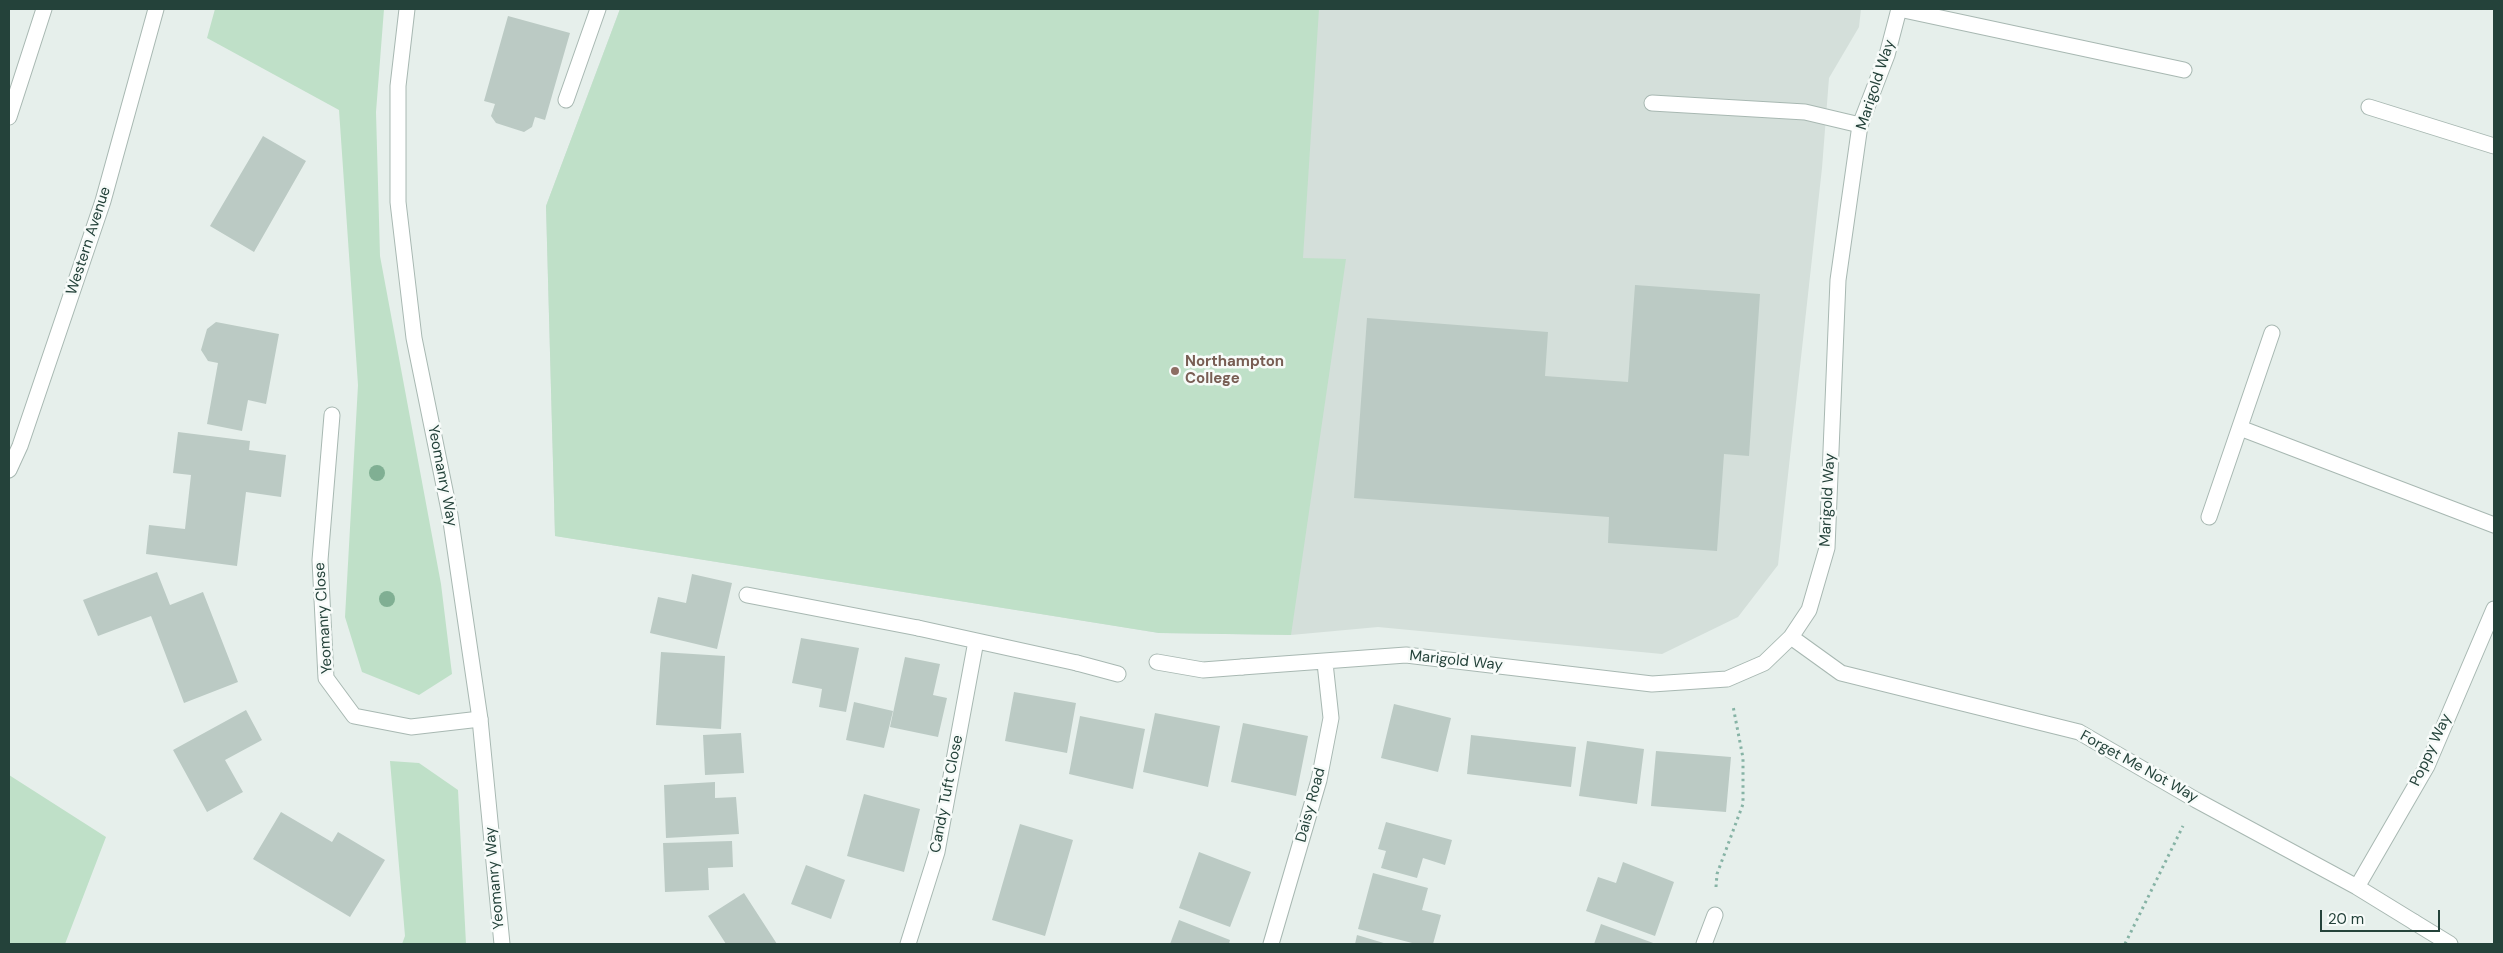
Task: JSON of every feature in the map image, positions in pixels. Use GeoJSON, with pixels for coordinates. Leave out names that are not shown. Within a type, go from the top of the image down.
{"type":"FeatureCollection","features":[{"type":"Feature","properties":{"kind":"street"},"geometry":{"type":"LineString","coordinates":[[9,117],[44,9]]}},
{"type":"Feature","properties":{"kind":"street","name":"Western Avenue"},"geometry":{"type":"LineString","coordinates":[[9,470],[20,446],[103,201],[156,9]]}},
{"type":"Feature","properties":{"kind":"street","name":"Yeomanry Way"},"geometry":{"type":"LineString","coordinates":[[407,9],[398,86],[398,202],[414,338],[450,515],[480,719],[502,944]]}},
{"type":"Feature","properties":{"kind":"street"},"geometry":{"type":"LineString","coordinates":[[566,100],[598,9]]}},
{"type":"Feature","properties":{"kind":"street"},"geometry":{"type":"LineString","coordinates":[[1899,9],[2184,70]]}},
{"type":"Feature","properties":{"kind":"street","name":"Marigold Way"},"geometry":{"type":"LineString","coordinates":[[1157,662],[1203,670],[1325,663],[1406,655],[1652,684],[1727,679],[1764,663],[1791,637],[1809,610],[1827,548],[1838,280],[1860,125],[1887,55],[1899,9]]}},
{"type":"Feature","properties":{"kind":"street"},"geometry":{"type":"LineString","coordinates":[[1652,103],[1805,112],[1860,125]]}},
{"type":"Feature","properties":{"kind":"street"},"geometry":{"type":"LineString","coordinates":[[2369,108],[2494,146]]}},
{"type":"Feature","properties":{"kind":"street"},"geometry":{"type":"LineString","coordinates":[[2209,517],[2272,333]]}},
{"type":"Feature","properties":{"kind":"street","name":"Yeomanry Close"},"geometry":{"type":"LineString","coordinates":[[332,415],[320,560],[326,678],[354,716],[411,727],[480,719]]}},
{"type":"Feature","properties":{"kind":"street"},"geometry":{"type":"LineString","coordinates":[[2240,428],[2494,525]]}},
{"type":"Feature","properties":{"kind":"street"},"geometry":{"type":"LineString","coordinates":[[747,595],[918,628],[1077,663],[1118,674]]}},
{"type":"Feature","properties":{"kind":"street","name":"Poppy Way"},"geometry":{"type":"LineString","coordinates":[[2357,886],[2427,766],[2494,609]]}},
{"type":"Feature","properties":{"kind":"street","name":"Forget Me Not Way"},"geometry":{"type":"LineString","coordinates":[[1791,637],[1840,673],[2079,732],[2196,800],[2357,886],[2450,944]]}},
{"type":"Feature","properties":{"kind":"street","name":"Candy Tuft Close"},"geometry":{"type":"LineString","coordinates":[[908,944],[937,852],[976,641]]}},
{"type":"Feature","properties":{"kind":"street","name":"Daisy Road"},"geometry":{"type":"LineString","coordinates":[[1271,944],[1319,780],[1331,718],[1325,663]]}},
{"type":"Feature","properties":{"kind":"street"},"geometry":{"type":"LineString","coordinates":[[1704,944],[1715,915]]}},
{"type":"Feature","properties":{"kind":"path"},"geometry":{"type":"LineString","coordinates":[[1715,915],[1717,874],[1743,804],[1743,758],[1727,679]]}},
{"type":"Feature","properties":{"kind":"path"},"geometry":{"type":"LineString","coordinates":[[2126,944],[2196,800]]}},
{"type":"Feature","properties":{"kind":"shaded area","name":"Northampton College"},"geometry":{"type":"Polygon","coordinates":[[[620,9],[1861,9],[1859,27],[1829,78],[1822,168],[1778,565],[1738,617],[1662,654],[1378,627],[1291,635],[1159,633],[555,536],[546,206],[620,9]]]}},
{"type":"Feature","properties":{"kind":"green space"},"geometry":{"type":"Polygon","coordinates":[[[215,9],[384,9],[376,112],[380,256],[441,584],[452,674],[419,695],[362,672],[345,617],[358,385],[339,110],[207,38],[215,9]]]}},
{"type":"Feature","properties":{"kind":"green space"},"geometry":{"type":"Polygon","coordinates":[[[620,9],[1319,9],[1303,258],[1346,259],[1291,635],[1159,633],[555,536],[546,206],[620,9]]]}},
{"type":"Feature","properties":{"kind":"green space"},"geometry":{"type":"Polygon","coordinates":[[[390,761],[419,763],[458,790],[466,944],[402,944],[405,936],[390,761]]]}},
{"type":"Feature","properties":{"kind":"green space"},"geometry":{"type":"Polygon","coordinates":[[[9,775],[106,837],[65,944],[9,944],[9,775]]]}},
{"type":"Feature","properties":{"kind":"building"},"geometry":{"type":"Polygon","coordinates":[[[508,16],[570,33],[545,120],[535,117],[532,127],[524,132],[496,123],[491,116],[495,104],[484,101],[508,16]]]}},
{"type":"Feature","properties":{"kind":"building"},"geometry":{"type":"Polygon","coordinates":[[[263,136],[306,161],[254,252],[210,226],[263,136]]]}},
{"type":"Feature","properties":{"kind":"building"},"geometry":{"type":"Polygon","coordinates":[[[1635,285],[1760,294],[1749,456],[1724,454],[1717,551],[1608,543],[1609,517],[1354,498],[1367,318],[1548,332],[1545,376],[1628,382],[1635,285]]]}},
{"type":"Feature","properties":{"kind":"building"},"geometry":{"type":"Polygon","coordinates":[[[216,322],[279,334],[266,404],[248,400],[242,431],[207,424],[218,363],[208,361],[201,350],[207,329],[216,322]]]}},
{"type":"Feature","properties":{"kind":"building"},"geometry":{"type":"Polygon","coordinates":[[[178,432],[250,441],[249,450],[286,455],[281,497],[246,492],[237,566],[146,554],[149,525],[185,529],[191,475],[173,473],[178,432]]]}},
{"type":"Feature","properties":{"kind":"building"},"geometry":{"type":"Polygon","coordinates":[[[157,572],[170,605],[203,592],[238,682],[184,703],[151,616],[98,636],[83,600],[157,572]]]}},
{"type":"Feature","properties":{"kind":"building"},"geometry":{"type":"Polygon","coordinates":[[[692,574],[732,583],[717,649],[650,633],[658,597],[686,603],[692,574]]]}},
{"type":"Feature","properties":{"kind":"building"},"geometry":{"type":"Polygon","coordinates":[[[801,638],[859,648],[846,712],[819,707],[822,689],[792,683],[801,638]]]}},
{"type":"Feature","properties":{"kind":"building"},"geometry":{"type":"Polygon","coordinates":[[[661,652],[725,656],[721,729],[656,725],[661,652]]]}},
{"type":"Feature","properties":{"kind":"building"},"geometry":{"type":"Polygon","coordinates":[[[905,657],[940,664],[933,695],[947,698],[938,737],[890,727],[905,657]]]}},
{"type":"Feature","properties":{"kind":"building"},"geometry":{"type":"Polygon","coordinates":[[[1014,692],[1076,703],[1067,753],[1005,741],[1014,692]]]}},
{"type":"Feature","properties":{"kind":"building"},"geometry":{"type":"Polygon","coordinates":[[[854,702],[893,711],[884,748],[846,740],[854,702]]]}},
{"type":"Feature","properties":{"kind":"building"},"geometry":{"type":"Polygon","coordinates":[[[1394,704],[1451,718],[1438,772],[1381,758],[1394,704]]]}},
{"type":"Feature","properties":{"kind":"building"},"geometry":{"type":"Polygon","coordinates":[[[246,710],[262,740],[225,760],[243,792],[207,812],[173,750],[246,710]]]}},
{"type":"Feature","properties":{"kind":"building"},"geometry":{"type":"Polygon","coordinates":[[[1155,713],[1220,726],[1208,787],[1143,772],[1155,713]]]}},
{"type":"Feature","properties":{"kind":"building"},"geometry":{"type":"Polygon","coordinates":[[[1080,716],[1145,729],[1133,789],[1069,774],[1080,716]]]}},
{"type":"Feature","properties":{"kind":"building"},"geometry":{"type":"Polygon","coordinates":[[[1243,723],[1308,736],[1296,796],[1231,782],[1243,723]]]}},
{"type":"Feature","properties":{"kind":"building"},"geometry":{"type":"Polygon","coordinates":[[[741,733],[744,773],[705,775],[703,735],[741,733]]]}},
{"type":"Feature","properties":{"kind":"building"},"geometry":{"type":"Polygon","coordinates":[[[1471,735],[1576,747],[1571,787],[1467,774],[1471,735]]]}},
{"type":"Feature","properties":{"kind":"building"},"geometry":{"type":"Polygon","coordinates":[[[1587,741],[1644,749],[1637,804],[1579,796],[1587,741]]]}},
{"type":"Feature","properties":{"kind":"building"},"geometry":{"type":"Polygon","coordinates":[[[1656,751],[1731,757],[1726,812],[1651,806],[1656,751]]]}},
{"type":"Feature","properties":{"kind":"building"},"geometry":{"type":"Polygon","coordinates":[[[715,782],[715,798],[736,797],[739,834],[666,838],[664,785],[715,782]]]}},
{"type":"Feature","properties":{"kind":"building"},"geometry":{"type":"Polygon","coordinates":[[[864,794],[920,809],[904,872],[847,856],[864,794]]]}},
{"type":"Feature","properties":{"kind":"building"},"geometry":{"type":"Polygon","coordinates":[[[281,812],[332,842],[338,832],[385,860],[350,917],[253,859],[281,812]]]}},
{"type":"Feature","properties":{"kind":"building"},"geometry":{"type":"Polygon","coordinates":[[[1386,822],[1452,840],[1445,865],[1423,858],[1417,878],[1381,868],[1386,851],[1378,849],[1386,822]]]}},
{"type":"Feature","properties":{"kind":"building"},"geometry":{"type":"Polygon","coordinates":[[[1020,824],[1073,840],[1045,936],[992,920],[1020,824]]]}},
{"type":"Feature","properties":{"kind":"building"},"geometry":{"type":"Polygon","coordinates":[[[732,841],[733,867],[708,868],[709,890],[665,892],[663,843],[732,841]]]}},
{"type":"Feature","properties":{"kind":"building"},"geometry":{"type":"Polygon","coordinates":[[[1199,852],[1251,872],[1230,927],[1179,908],[1199,852]]]}},
{"type":"Feature","properties":{"kind":"building"},"geometry":{"type":"Polygon","coordinates":[[[1623,862],[1674,882],[1655,936],[1586,911],[1598,877],[1616,883],[1623,862]]]}},
{"type":"Feature","properties":{"kind":"building"},"geometry":{"type":"Polygon","coordinates":[[[806,865],[845,880],[831,919],[791,904],[806,865]]]}},
{"type":"Feature","properties":{"kind":"building"},"geometry":{"type":"Polygon","coordinates":[[[1373,873],[1428,888],[1422,910],[1441,915],[1433,944],[1416,944],[1358,929],[1373,873]]]}},
{"type":"Feature","properties":{"kind":"building"},"geometry":{"type":"Polygon","coordinates":[[[744,893],[777,944],[726,944],[708,916],[744,893]]]}},
{"type":"Feature","properties":{"kind":"building"},"geometry":{"type":"Polygon","coordinates":[[[1179,920],[1230,940],[1229,944],[1170,944],[1179,920]]]}},
{"type":"Feature","properties":{"kind":"building"},"geometry":{"type":"Polygon","coordinates":[[[1601,924],[1656,944],[1594,944],[1601,924]]]}},
{"type":"Feature","properties":{"kind":"building"},"geometry":{"type":"Polygon","coordinates":[[[1357,935],[1387,944],[1355,944],[1357,935]]]}},
{"type":"Feature","properties":{"kind":"place","name":"Northampton College"},"geometry":{"type":"Point","coordinates":[1175,371]}}]}
